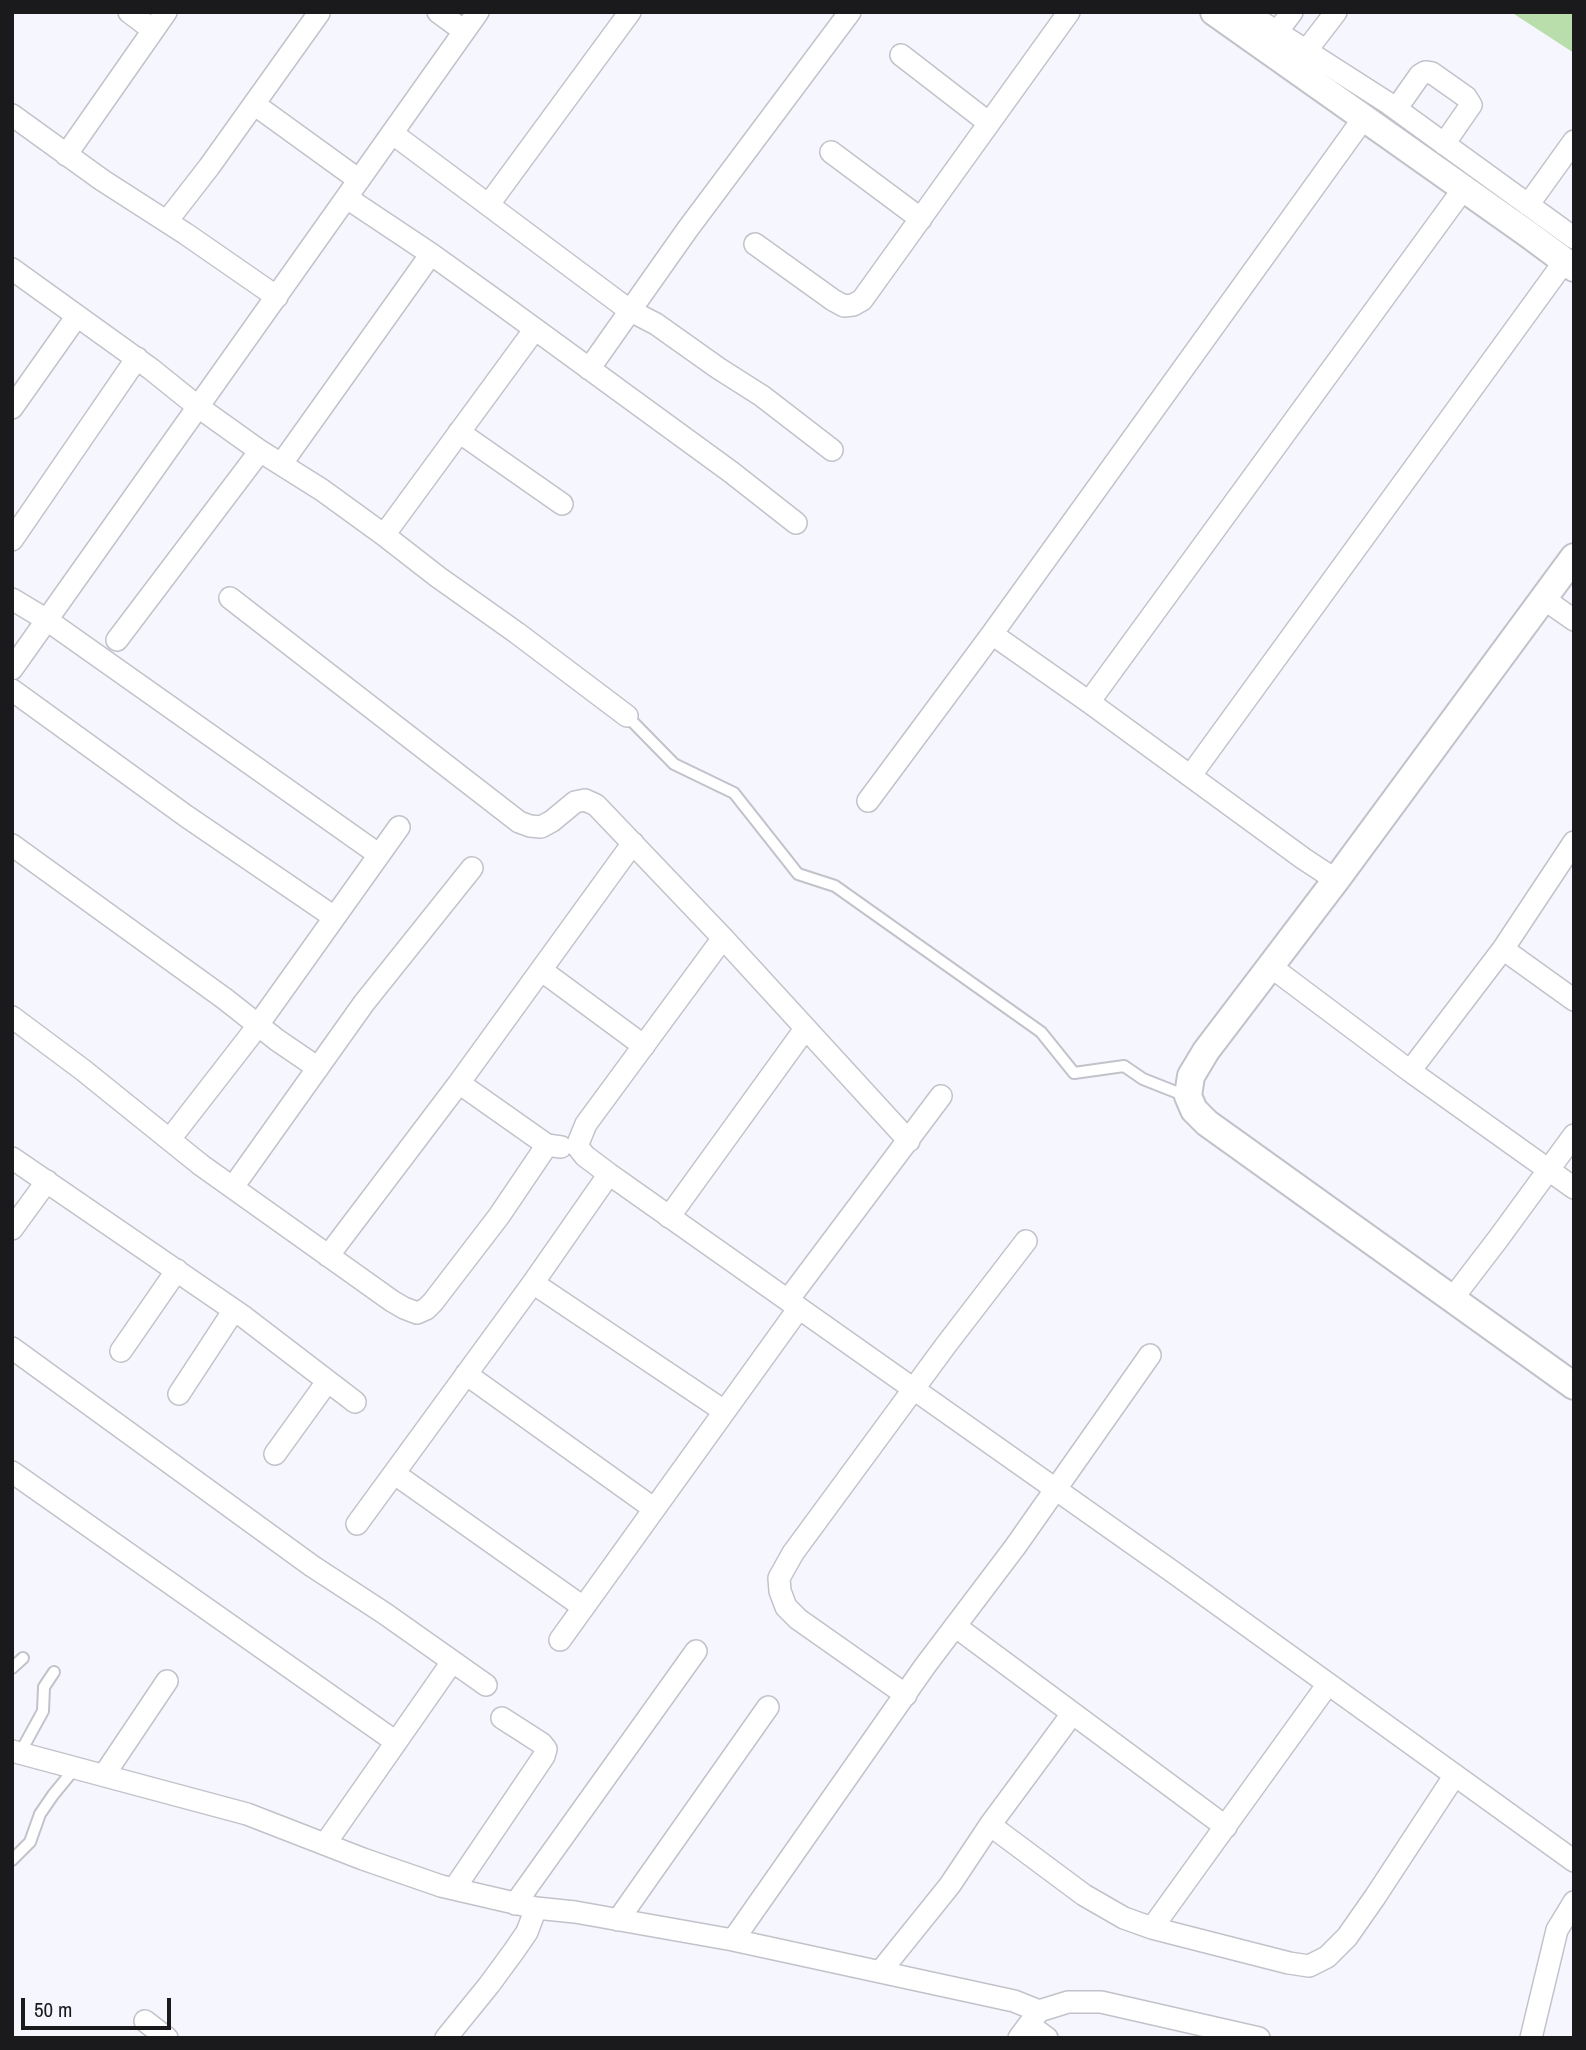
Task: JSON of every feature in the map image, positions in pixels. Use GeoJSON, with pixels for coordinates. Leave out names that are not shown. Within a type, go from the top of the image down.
{"type":"FeatureCollection","features":[{"type":"Feature","properties":{"kind":"street"},"geometry":{"type":"LineString","coordinates":[[129,12],[153,30]]}},
{"type":"Feature","properties":{"kind":"street"},"geometry":{"type":"LineString","coordinates":[[66,155],[166,12]]}},
{"type":"Feature","properties":{"kind":"street"},"geometry":{"type":"LineString","coordinates":[[438,12],[464,31]]}},
{"type":"Feature","properties":{"kind":"street"},"geometry":{"type":"LineString","coordinates":[[12,669],[478,12]]}},
{"type":"Feature","properties":{"kind":"street"},"geometry":{"type":"LineString","coordinates":[[489,204],[630,12]]}},
{"type":"Feature","properties":{"kind":"street"},"geometry":{"type":"LineString","coordinates":[[589,369],[629,310],[850,12]]}},
{"type":"Feature","properties":{"kind":"street"},"geometry":{"type":"LineString","coordinates":[[1214,12],[1528,234],[1571,256]]}},
{"type":"Feature","properties":{"kind":"street"},"geometry":{"type":"LineString","coordinates":[[1245,12],[1396,109],[1528,205],[1571,256]]}},
{"type":"Feature","properties":{"kind":"street"},"geometry":{"type":"LineString","coordinates":[[1277,32],[1292,12]]}},
{"type":"Feature","properties":{"kind":"street"},"geometry":{"type":"LineString","coordinates":[[1306,51],[1336,12]]}},
{"type":"Feature","properties":{"kind":"street"},"geometry":{"type":"LineString","coordinates":[[167,221],[319,13]]}},
{"type":"Feature","properties":{"kind":"street"},"geometry":{"type":"LineString","coordinates":[[755,244],[844,306],[862,300],[989,123],[1058,16]]}},
{"type":"Feature","properties":{"kind":"street"},"geometry":{"type":"LineString","coordinates":[[901,55],[989,123]]}},
{"type":"Feature","properties":{"kind":"street"},"geometry":{"type":"LineString","coordinates":[[1396,109],[1425,72],[1432,73],[1466,97],[1471,105],[1444,144]]}},
{"type":"Feature","properties":{"kind":"street"},"geometry":{"type":"LineString","coordinates":[[254,104],[431,254],[732,472],[796,523]]}},
{"type":"Feature","properties":{"kind":"street"},"geometry":{"type":"LineString","coordinates":[[12,115],[102,180],[277,297]]}},
{"type":"Feature","properties":{"kind":"street"},"geometry":{"type":"LineString","coordinates":[[868,801],[992,634],[1363,119]]}},
{"type":"Feature","properties":{"kind":"street"},"geometry":{"type":"LineString","coordinates":[[392,133],[629,310],[656,324],[762,396],[832,450]]}},
{"type":"Feature","properties":{"kind":"street"},"geometry":{"type":"LineString","coordinates":[[1528,205],[1574,141]]}},
{"type":"Feature","properties":{"kind":"street"},"geometry":{"type":"LineString","coordinates":[[831,152],[921,219]]}},
{"type":"Feature","properties":{"kind":"street"},"geometry":{"type":"LineString","coordinates":[[1089,702],[1464,188]]}},
{"type":"Feature","properties":{"kind":"street"},"geometry":{"type":"LineString","coordinates":[[282,463],[431,254]]}},
{"type":"Feature","properties":{"kind":"street"},"geometry":{"type":"LineString","coordinates":[[1191,775],[1571,256]]}},
{"type":"Feature","properties":{"kind":"street"},"geometry":{"type":"LineString","coordinates":[[12,269],[137,358],[197,406],[260,451],[282,463],[384,534],[627,716]]}},
{"type":"Feature","properties":{"kind":"street"},"geometry":{"type":"LineString","coordinates":[[12,408],[77,316]]}},
{"type":"Feature","properties":{"kind":"street"},"geometry":{"type":"LineString","coordinates":[[384,534],[535,329]]}},
{"type":"Feature","properties":{"kind":"street"},"geometry":{"type":"LineString","coordinates":[[12,540],[137,358]]}},
{"type":"Feature","properties":{"kind":"street"},"geometry":{"type":"LineString","coordinates":[[459,432],[562,503]]}},
{"type":"Feature","properties":{"kind":"street"},"geometry":{"type":"LineString","coordinates":[[117,640],[260,451]]}},
{"type":"Feature","properties":{"kind":"street"},"geometry":{"type":"LineString","coordinates":[[1574,557],[1206,1051],[1191,1076],[1188,1097],[1194,1110],[1208,1123],[1574,1386]]}},
{"type":"Feature","properties":{"kind":"street"},"geometry":{"type":"LineString","coordinates":[[230,598],[519,822],[541,827],[575,802],[586,800],[596,805],[723,938],[909,1141]]}},
{"type":"Feature","properties":{"kind":"street"},"geometry":{"type":"LineString","coordinates":[[12,599],[47,620],[379,854]]}},
{"type":"Feature","properties":{"kind":"street"},"geometry":{"type":"LineString","coordinates":[[1544,599],[1574,620]]}},
{"type":"Feature","properties":{"kind":"street"},"geometry":{"type":"LineString","coordinates":[[992,634],[1336,880]]}},
{"type":"Feature","properties":{"kind":"street"},"geometry":{"type":"LineString","coordinates":[[12,690],[186,816],[334,917]]}},
{"type":"Feature","properties":{"kind":"street"},"geometry":{"type":"LineString","coordinates":[[170,1139],[258,1024],[399,827]]}},
{"type":"Feature","properties":{"kind":"street"},"geometry":{"type":"LineString","coordinates":[[1410,1071],[1503,948],[1574,842]]}},
{"type":"Feature","properties":{"kind":"street"},"geometry":{"type":"LineString","coordinates":[[328,1256],[459,1083],[633,843]]}},
{"type":"Feature","properties":{"kind":"street"},"geometry":{"type":"LineString","coordinates":[[12,845],[318,1068]]}},
{"type":"Feature","properties":{"kind":"street"},"geometry":{"type":"LineString","coordinates":[[233,1187],[364,1003],[472,868]]}},
{"type":"Feature","properties":{"kind":"street"},"geometry":{"type":"LineString","coordinates":[[577,1146],[586,1124],[723,938]]}},
{"type":"Feature","properties":{"kind":"street"},"geometry":{"type":"LineString","coordinates":[[1503,948],[1574,1000]]}},
{"type":"Feature","properties":{"kind":"street"},"geometry":{"type":"LineString","coordinates":[[1270,966],[1410,1071],[1574,1188]]}},
{"type":"Feature","properties":{"kind":"street"},"geometry":{"type":"LineString","coordinates":[[541,970],[644,1046]]}},
{"type":"Feature","properties":{"kind":"street"},"geometry":{"type":"LineString","coordinates":[[12,1017],[83,1070],[201,1166],[404,1308],[417,1312],[425,1309],[499,1216],[547,1146]]}},
{"type":"Feature","properties":{"kind":"street"},"geometry":{"type":"LineString","coordinates":[[668,1217],[805,1029]]}},
{"type":"Feature","properties":{"kind":"street"},"geometry":{"type":"LineString","coordinates":[[459,1083],[547,1146],[577,1146]]}},
{"type":"Feature","properties":{"kind":"street"},"geometry":{"type":"LineString","coordinates":[[560,1640],[724,1411],[793,1304],[941,1096]]}},
{"type":"Feature","properties":{"kind":"street"},"geometry":{"type":"LineString","coordinates":[[1452,1299],[1574,1135]]}},
{"type":"Feature","properties":{"kind":"street"},"geometry":{"type":"LineString","coordinates":[[577,1146],[585,1156],[668,1217],[1056,1489],[1574,1861]]}},
{"type":"Feature","properties":{"kind":"street"},"geometry":{"type":"LineString","coordinates":[[12,1158],[234,1310],[355,1402]]}},
{"type":"Feature","properties":{"kind":"street"},"geometry":{"type":"LineString","coordinates":[[357,1524],[609,1174]]}},
{"type":"Feature","properties":{"kind":"street"},"geometry":{"type":"LineString","coordinates":[[12,1229],[47,1181]]}},
{"type":"Feature","properties":{"kind":"street"},"geometry":{"type":"LineString","coordinates":[[906,1695],[798,1619],[786,1607],[779,1578],[793,1553],[1026,1241]]}},
{"type":"Feature","properties":{"kind":"street"},"geometry":{"type":"LineString","coordinates":[[121,1352],[177,1270]]}},
{"type":"Feature","properties":{"kind":"street"},"geometry":{"type":"LineString","coordinates":[[533,1283],[724,1411]]}},
{"type":"Feature","properties":{"kind":"street"},"geometry":{"type":"LineString","coordinates":[[178,1394],[234,1310]]}},
{"type":"Feature","properties":{"kind":"street"},"geometry":{"type":"LineString","coordinates":[[12,1348],[301,1558],[486,1685]]}},
{"type":"Feature","properties":{"kind":"street"},"geometry":{"type":"LineString","coordinates":[[733,1940],[1150,1355]]}},
{"type":"Feature","properties":{"kind":"street"},"geometry":{"type":"LineString","coordinates":[[466,1374],[653,1508]]}},
{"type":"Feature","properties":{"kind":"street"},"geometry":{"type":"LineString","coordinates":[[275,1454],[327,1382]]}},
{"type":"Feature","properties":{"kind":"street"},"geometry":{"type":"LineString","coordinates":[[12,1472],[396,1742]]}},
{"type":"Feature","properties":{"kind":"street"},"geometry":{"type":"LineString","coordinates":[[395,1474],[583,1608]]}},
{"type":"Feature","properties":{"kind":"street"},"geometry":{"type":"LineString","coordinates":[[955,1626],[1226,1827]]}},
{"type":"Feature","properties":{"kind":"street"},"geometry":{"type":"LineString","coordinates":[[446,2038],[527,1932],[525,1906],[696,1651]]}},
{"type":"Feature","properties":{"kind":"street"},"geometry":{"type":"LineString","coordinates":[[325,1844],[452,1662]]}},
{"type":"Feature","properties":{"kind":"street"},"geometry":{"type":"LineString","coordinates":[[104,1775],[167,1681]]}},
{"type":"Feature","properties":{"kind":"street"},"geometry":{"type":"LineString","coordinates":[[1153,1928],[1328,1684]]}},
{"type":"Feature","properties":{"kind":"street"},"geometry":{"type":"LineString","coordinates":[[618,1920],[768,1707]]}},
{"type":"Feature","properties":{"kind":"street"},"geometry":{"type":"LineString","coordinates":[[880,1972],[950,1885],[1072,1713]]}},
{"type":"Feature","properties":{"kind":"street"},"geometry":{"type":"LineString","coordinates":[[454,1889],[544,1756],[546,1749],[502,1718]]}},
{"type":"Feature","properties":{"kind":"street"},"geometry":{"type":"LineString","coordinates":[[16,1752],[247,1814],[454,1889],[525,1906],[575,1912],[733,1940],[1014,2000],[1029,2025],[1047,2038]]}},
{"type":"Feature","properties":{"kind":"street"},"geometry":{"type":"LineString","coordinates":[[990,1825],[1084,1895],[1124,1918],[1153,1928],[1309,1966],[1327,1957],[1347,1937],[1455,1775]]}},
{"type":"Feature","properties":{"kind":"street"},"geometry":{"type":"LineString","coordinates":[[1531,2038],[1557,1930],[1574,1902]]}},
{"type":"Feature","properties":{"kind":"street"},"geometry":{"type":"LineString","coordinates":[[1029,2025],[1068,2002],[1101,2002],[1259,2038]]}},
{"type":"Feature","properties":{"kind":"street"},"geometry":{"type":"LineString","coordinates":[[145,2021],[167,2038]]}},
{"type":"Feature","properties":{"kind":"lane"},"geometry":{"type":"LineString","coordinates":[[627,716],[674,764],[734,793],[799,874],[835,886],[1030,1024],[1041,1032],[1074,1073],[1124,1066],[1143,1079],[1188,1097]]}},
{"type":"Feature","properties":{"kind":"lane"},"geometry":{"type":"LineString","coordinates":[[12,1668],[23,1658]]}},
{"type":"Feature","properties":{"kind":"lane"},"geometry":{"type":"LineString","coordinates":[[16,1752],[43,1711],[44,1687],[54,1672]]}},
{"type":"Feature","properties":{"kind":"lane"},"geometry":{"type":"LineString","coordinates":[[12,1860],[30,1842],[40,1814],[76,1768]]}},
{"type":"Feature","properties":{"kind":"green space"},"geometry":{"type":"Polygon","coordinates":[[[1511,12],[1574,12],[1574,53],[1511,12]]]}}]}
